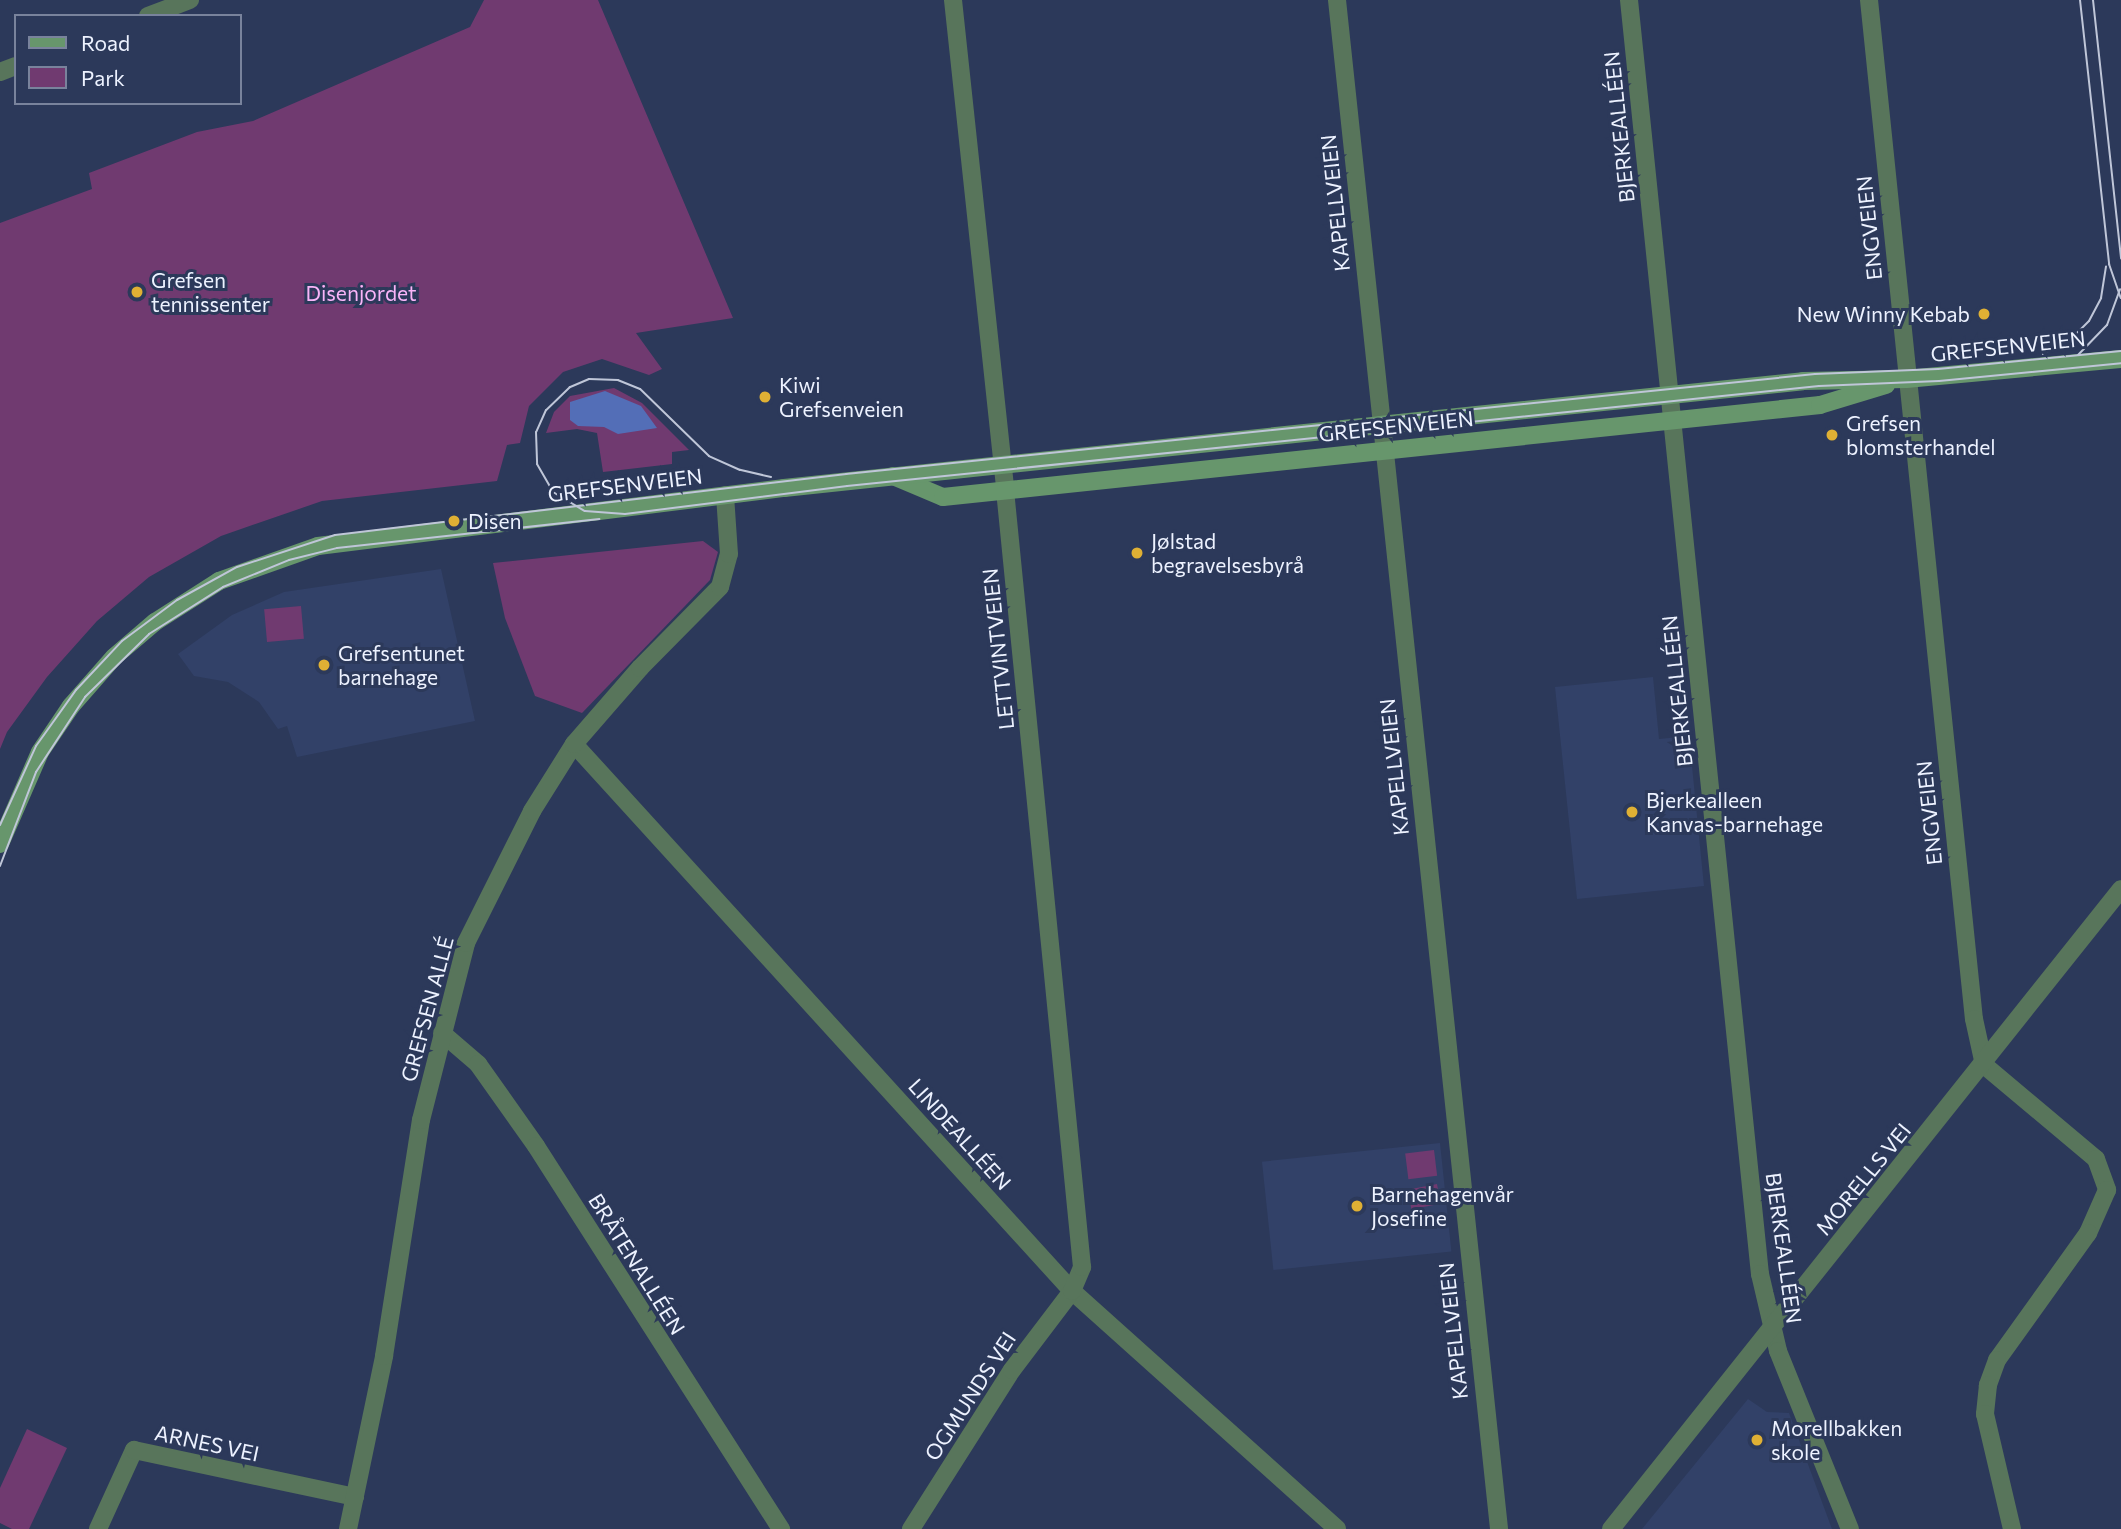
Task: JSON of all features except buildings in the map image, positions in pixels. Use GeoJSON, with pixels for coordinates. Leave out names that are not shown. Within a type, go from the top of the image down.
{"type":"FeatureCollection","features":[{"type":"Feature","properties":{"kind":"main road","name":"GREFSENVEIEN"},"geometry":{"type":"LineString","coordinates":[[0,844],[28,774],[71,706],[134,639],[219,581],[289,554],[351,539],[891,475],[1819,380],[1906,379],[2119,357]]}},
{"type":"Feature","properties":{"kind":"main road","name":"GREFSENVEIEN"},"geometry":{"type":"LineString","coordinates":[[891,475],[943,497],[1820,405],[1906,379]]}},
{"type":"Feature","properties":{"kind":"street"},"geometry":{"type":"LineString","coordinates":[[153,14],[190,0]]}},
{"type":"Feature","properties":{"kind":"street","name":"LETTVINTVEIEN"},"geometry":{"type":"LineString","coordinates":[[953,0],[1003,464],[1082,1258],[1072,1291]]}},
{"type":"Feature","properties":{"kind":"street","name":"KAPELLVEIEN"},"geometry":{"type":"LineString","coordinates":[[1337,0],[1499,1529]]}},
{"type":"Feature","properties":{"kind":"street","name":"BJERKEALLÉEN"},"geometry":{"type":"LineString","coordinates":[[1629,0],[1760,1274],[1771,1330],[1850,1529]]}},
{"type":"Feature","properties":{"kind":"street","name":"ENGVEIEN"},"geometry":{"type":"LineString","coordinates":[[1869,0],[1974,1019],[1983,1065]]}},
{"type":"Feature","properties":{"kind":"street","name":"GREFSEN ALLÉ"},"geometry":{"type":"LineString","coordinates":[[348,1529],[384,1356],[421,1120],[467,943],[532,811],[574,744],[640,668],[720,587],[730,554],[725,495]]}},
{"type":"Feature","properties":{"kind":"street","name":"LINDEALLÉEN"},"geometry":{"type":"LineString","coordinates":[[574,744],[1072,1291],[1337,1529]]}},
{"type":"Feature","properties":{"kind":"street","name":"MORELLS VEI"},"geometry":{"type":"LineString","coordinates":[[1611,1529],[2121,889]]}},
{"type":"Feature","properties":{"kind":"street","name":"BRÅTENALLÉEN"},"geometry":{"type":"LineString","coordinates":[[442,1033],[478,1065],[536,1146],[781,1529]]}},
{"type":"Feature","properties":{"kind":"street"},"geometry":{"type":"LineString","coordinates":[[1983,1065],[2096,1158],[2107,1190],[2088,1233],[1997,1360],[1988,1385],[1985,1414],[2012,1529]]}},
{"type":"Feature","properties":{"kind":"street","name":"OGMUNDS VEI"},"geometry":{"type":"LineString","coordinates":[[911,1529],[1012,1370],[1072,1291]]}},
{"type":"Feature","properties":{"kind":"street","name":"ARNES VEI"},"geometry":{"type":"LineString","coordinates":[[98,1529],[134,1450],[355,1497]]}},
{"type":"Feature","properties":{"kind":"shaded area","name":"Grefsentunet barnehage"},"geometry":{"type":"Polygon","coordinates":[[[441,569],[475,721],[297,757],[287,726],[278,729],[259,702],[228,682],[194,676],[178,654],[232,615],[284,592],[441,569]]]}},
{"type":"Feature","properties":{"kind":"shaded area","name":"Bjerkealleen Kanvas-barnehage"},"geometry":{"type":"Polygon","coordinates":[[[1653,677],[1659,739],[1689,736],[1704,886],[1577,899],[1555,687],[1653,677]]]}},
{"type":"Feature","properties":{"kind":"shaded area","name":"Barnehagenvår Josefine"},"geometry":{"type":"Polygon","coordinates":[[[1440,1143],[1451,1251],[1273,1270],[1262,1162],[1440,1143]]]}},
{"type":"Feature","properties":{"kind":"shaded area","name":"Morellbakken skole"},"geometry":{"type":"Polygon","coordinates":[[[1748,1399],[1767,1412],[1789,1413],[1832,1529],[1642,1529],[1748,1399]]]}},
{"type":"Feature","properties":{"kind":"green space","name":"Disenjordet"},"geometry":{"type":"Polygon","coordinates":[[[484,0],[598,0],[733,318],[636,333],[662,369],[649,375],[602,359],[563,372],[529,406],[520,443],[507,445],[497,481],[322,501],[221,536],[149,577],[97,621],[47,677],[7,732],[0,749],[0,223],[92,189],[89,173],[197,132],[253,121],[470,27],[484,0]]]}},
{"type":"Feature","properties":{"kind":"green space"},"geometry":{"type":"Polygon","coordinates":[[[614,388],[642,403],[689,450],[672,452],[672,464],[603,472],[597,433],[577,429],[546,433],[554,412],[570,396],[614,388]]]}},
{"type":"Feature","properties":{"kind":"green space"},"geometry":{"type":"Polygon","coordinates":[[[703,541],[718,552],[710,580],[582,713],[535,696],[505,618],[493,563],[703,541]]]}},
{"type":"Feature","properties":{"kind":"green space"},"geometry":{"type":"Polygon","coordinates":[[[301,606],[304,639],[267,642],[264,609],[301,606]]]}},
{"type":"Feature","properties":{"kind":"green space"},"geometry":{"type":"Polygon","coordinates":[[[1434,1150],[1437,1176],[1408,1179],[1405,1154],[1434,1150]]]}},
{"type":"Feature","properties":{"kind":"green space"},"geometry":{"type":"Polygon","coordinates":[[[1437,1184],[1441,1204],[1411,1209],[1408,1190],[1437,1184]]]}},
{"type":"Feature","properties":{"kind":"green space"},"geometry":{"type":"Polygon","coordinates":[[[27,1429],[67,1448],[29,1529],[12,1529],[0,1523],[0,1488],[27,1429]]]}},
{"type":"Feature","properties":{"kind":"water"},"geometry":{"type":"Polygon","coordinates":[[[605,391],[641,406],[657,428],[618,434],[604,427],[578,426],[570,420],[570,402],[605,391]]]}},
{"type":"Feature","properties":{"kind":"tram line"},"geometry":{"type":"LineString","coordinates":[[2080,0],[2109,264],[2121,298]]}},
{"type":"Feature","properties":{"kind":"tram line"},"geometry":{"type":"LineString","coordinates":[[2093,0],[2121,258]]}},
{"type":"Feature","properties":{"kind":"tram line"},"geometry":{"type":"LineString","coordinates":[[2043,354],[2072,338],[2089,321],[2101,298],[2106,266]]}},
{"type":"Feature","properties":{"kind":"tram line"},"geometry":{"type":"LineString","coordinates":[[2078,355],[2107,325],[2120,289]]}},
{"type":"Feature","properties":{"kind":"tram line"},"geometry":{"type":"LineString","coordinates":[[0,825],[36,746],[76,690],[122,641],[177,600],[237,567],[335,535],[846,474],[1815,374],[1938,369],[2121,351]]}},
{"type":"Feature","properties":{"kind":"tram line"},"geometry":{"type":"LineString","coordinates":[[771,477],[740,470],[709,456],[640,389],[618,380],[589,379],[570,387],[546,410],[536,432],[537,464],[553,492],[585,511],[625,514],[847,486],[1819,386],[1939,381],[2121,363]]}},
{"type":"Feature","properties":{"kind":"tram line"},"geometry":{"type":"LineString","coordinates":[[0,866],[36,772],[85,697],[149,634],[223,587],[289,560],[337,548],[599,519]]}},
{"type":"Feature","properties":{"kind":"place","name":"Grefsen tennissenter"},"geometry":{"type":"Point","coordinates":[137,292]}},
{"type":"Feature","properties":{"kind":"place","name":"New Winny Kebab"},"geometry":{"type":"Point","coordinates":[1984,314]}},
{"type":"Feature","properties":{"kind":"place","name":"Kiwi Grefsenveien"},"geometry":{"type":"Point","coordinates":[765,397]}},
{"type":"Feature","properties":{"kind":"place","name":"Grefsen blomsterhandel"},"geometry":{"type":"Point","coordinates":[1832,435]}},
{"type":"Feature","properties":{"kind":"place","name":"Disen"},"geometry":{"type":"Point","coordinates":[454,521]}},
{"type":"Feature","properties":{"kind":"place","name":"Jølstad begravelsesbyrå"},"geometry":{"type":"Point","coordinates":[1137,553]}},
{"type":"Feature","properties":{"kind":"place","name":"Grefsentunet barnehage"},"geometry":{"type":"Point","coordinates":[324,665]}},
{"type":"Feature","properties":{"kind":"place","name":"Bjerkealleen Kanvas-barnehage"},"geometry":{"type":"Point","coordinates":[1632,812]}},
{"type":"Feature","properties":{"kind":"place","name":"Barnehagenvår Josefine"},"geometry":{"type":"Point","coordinates":[1357,1206]}},
{"type":"Feature","properties":{"kind":"place","name":"Morellbakken skole"},"geometry":{"type":"Point","coordinates":[1757,1440]}}]}
